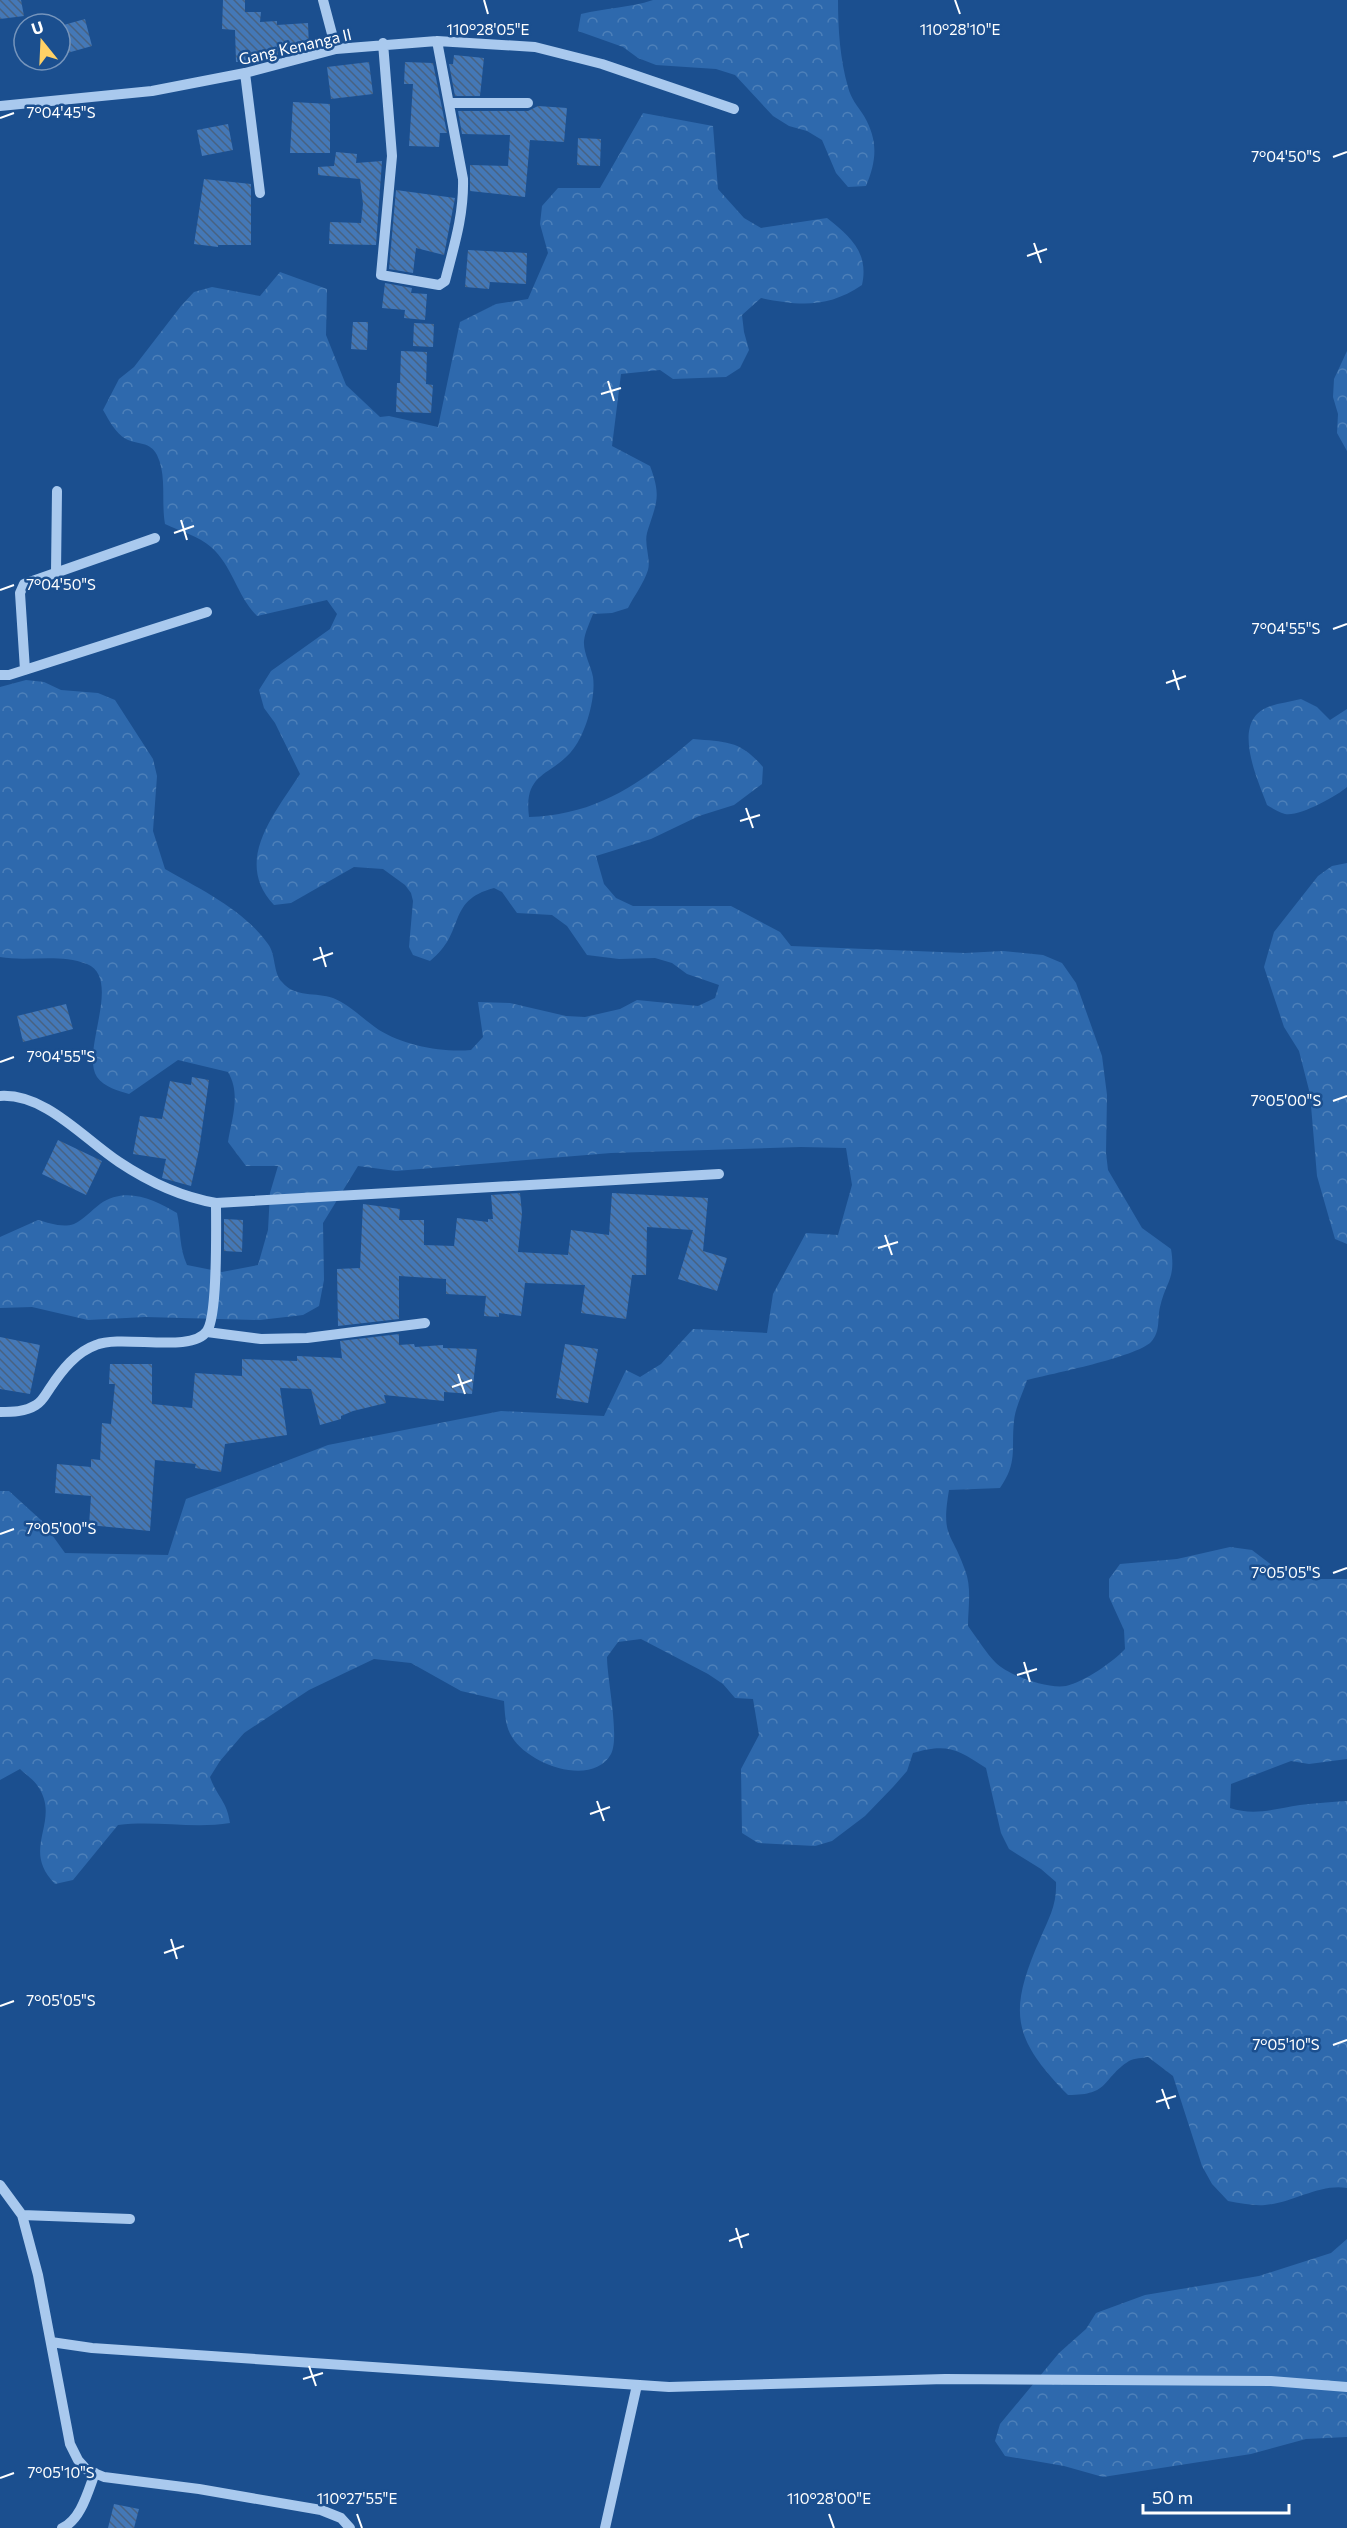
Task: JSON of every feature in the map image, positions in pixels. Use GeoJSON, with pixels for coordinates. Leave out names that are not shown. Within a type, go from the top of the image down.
{"type":"FeatureCollection","features":[{"type":"Feature","properties":{"kind":"street"},"geometry":{"type":"LineString","coordinates":[[323,0],[336,49]]}},
{"type":"Feature","properties":{"kind":"street"},"geometry":{"type":"LineString","coordinates":[[383,43],[392,156],[380,273],[382,278],[439,285],[445,281],[463,212],[464,199],[463,179],[437,41]]}},
{"type":"Feature","properties":{"kind":"street","name":"Gang Kenanga II"},"geometry":{"type":"LineString","coordinates":[[0,106],[152,91],[245,73],[336,49],[383,43],[437,41],[535,48],[602,64],[734,109]]}},
{"type":"Feature","properties":{"kind":"street"},"geometry":{"type":"LineString","coordinates":[[245,73],[260,192]]}},
{"type":"Feature","properties":{"kind":"street"},"geometry":{"type":"LineString","coordinates":[[450,103],[528,103]]}},
{"type":"Feature","properties":{"kind":"street"},"geometry":{"type":"LineString","coordinates":[[56,572],[57,491]]}},
{"type":"Feature","properties":{"kind":"street"},"geometry":{"type":"LineString","coordinates":[[25,670],[21,588],[28,581],[155,538]]}},
{"type":"Feature","properties":{"kind":"street"},"geometry":{"type":"LineString","coordinates":[[0,675],[25,670],[207,612]]}},
{"type":"Feature","properties":{"kind":"street"},"geometry":{"type":"LineString","coordinates":[[0,1096],[23,1099],[40,1106],[121,1164],[188,1198],[216,1203],[719,1174]]}},
{"type":"Feature","properties":{"kind":"street"},"geometry":{"type":"LineString","coordinates":[[207,1332],[214,1286],[216,1203]]}},
{"type":"Feature","properties":{"kind":"street"},"geometry":{"type":"LineString","coordinates":[[0,1412],[24,1410],[37,1405],[80,1353],[98,1344],[113,1341],[191,1340],[207,1332],[261,1339],[307,1338],[425,1323]]}},
{"type":"Feature","properties":{"kind":"street"},"geometry":{"type":"LineString","coordinates":[[0,2185],[22,2215],[38,2275],[70,2444],[78,2460],[95,2473],[120,2481],[199,2489],[321,2510],[341,2518],[350,2528]]}},
{"type":"Feature","properties":{"kind":"street"},"geometry":{"type":"LineString","coordinates":[[22,2215],[130,2219]]}},
{"type":"Feature","properties":{"kind":"street"},"geometry":{"type":"LineString","coordinates":[[51,2342],[92,2348],[637,2385],[945,2379],[1271,2381],[1347,2387]]}},
{"type":"Feature","properties":{"kind":"street"},"geometry":{"type":"LineString","coordinates":[[605,2528],[637,2385]]}},
{"type":"Feature","properties":{"kind":"street"},"geometry":{"type":"LineString","coordinates":[[62,2528],[72,2521],[80,2509],[95,2473]]}},
{"type":"Feature","properties":{"kind":"green space"},"geometry":{"type":"Polygon","coordinates":[[[653,0],[838,0],[840,44],[845,76],[851,95],[869,125],[874,142],[874,159],[866,186],[848,187],[836,173],[822,140],[807,131],[789,126],[773,116],[735,75],[716,69],[656,65],[638,58],[623,47],[578,31],[581,14],[653,0]]]}},
{"type":"Feature","properties":{"kind":"green space"},"geometry":{"type":"Polygon","coordinates":[[[643,113],[713,126],[718,189],[744,218],[761,228],[827,218],[844,232],[856,247],[863,264],[862,285],[837,298],[813,303],[788,303],[761,298],[742,315],[749,350],[740,368],[726,377],[673,379],[660,370],[621,374],[612,446],[650,466],[657,493],[646,538],[648,570],[628,608],[612,613],[593,614],[584,641],[594,685],[586,724],[574,748],[535,782],[528,802],[529,817],[554,815],[598,803],[637,782],[693,739],[732,744],[747,752],[763,767],[762,784],[734,805],[699,816],[651,839],[596,856],[604,884],[616,898],[633,906],[731,906],[780,932],[791,946],[965,953],[1003,951],[1043,955],[1062,963],[1076,983],[1102,1056],[1107,1095],[1108,1170],[1142,1228],[1171,1249],[1171,1274],[1162,1298],[1156,1334],[1151,1342],[1142,1348],[1112,1359],[1027,1380],[1015,1416],[1012,1463],[1000,1488],[949,1490],[947,1526],[967,1577],[968,1626],[989,1655],[1002,1668],[1019,1677],[1039,1683],[1066,1686],[1098,1671],[1125,1649],[1124,1630],[1109,1597],[1109,1579],[1120,1564],[1177,1559],[1230,1547],[1252,1550],[1281,1572],[1298,1579],[1347,1579],[1347,1759],[1309,1764],[1291,1761],[1231,1784],[1230,1808],[1256,1812],[1306,1804],[1347,1801],[1347,2188],[1327,2188],[1265,2205],[1228,2201],[1212,2184],[1202,2166],[1173,2076],[1148,2057],[1129,2061],[1099,2089],[1082,2094],[1068,2095],[1049,2075],[1026,2040],[1021,2023],[1020,2005],[1030,1964],[1054,1905],[1056,1882],[1041,1869],[1009,1849],[1001,1833],[986,1768],[959,1752],[943,1748],[913,1753],[907,1771],[893,1787],[865,1816],[832,1841],[815,1846],[758,1843],[742,1833],[741,1769],[759,1735],[753,1699],[735,1698],[723,1684],[708,1674],[641,1639],[618,1642],[607,1657],[614,1722],[613,1746],[611,1754],[602,1764],[590,1769],[576,1771],[560,1768],[545,1763],[520,1747],[508,1729],[504,1701],[461,1691],[411,1663],[374,1659],[309,1690],[244,1733],[220,1761],[210,1777],[227,1809],[230,1823],[118,1825],[73,1880],[55,1884],[45,1871],[40,1846],[46,1811],[44,1798],[37,1785],[20,1769],[0,1780],[0,1491],[9,1491],[42,1521],[65,1553],[168,1555],[186,1499],[328,1445],[501,1411],[604,1416],[626,1370],[640,1377],[661,1364],[693,1329],[767,1333],[773,1294],[806,1233],[838,1235],[852,1185],[846,1148],[801,1147],[611,1153],[396,1171],[358,1166],[323,1223],[324,1280],[319,1306],[303,1315],[260,1320],[145,1317],[88,1320],[32,1307],[0,1308],[0,1237],[38,1220],[60,1225],[74,1224],[100,1204],[119,1196],[139,1196],[177,1213],[181,1246],[187,1265],[222,1272],[258,1265],[268,1230],[270,1193],[278,1166],[246,1166],[228,1142],[235,1097],[228,1072],[178,1060],[129,1094],[112,1088],[97,1077],[93,1066],[93,1051],[102,1000],[101,984],[97,972],[87,964],[54,958],[0,957],[0,687],[26,680],[44,682],[61,690],[98,693],[115,700],[153,759],[157,776],[153,831],[165,869],[221,901],[247,921],[271,948],[277,974],[287,987],[299,993],[333,998],[351,1008],[379,1030],[400,1040],[424,1047],[471,1050],[483,1037],[478,1002],[510,1003],[566,1016],[585,1017],[620,1009],[637,1000],[698,1006],[715,998],[719,985],[687,974],[672,963],[655,958],[619,959],[587,955],[567,926],[552,915],[517,913],[502,892],[494,888],[469,901],[462,909],[449,939],[430,961],[413,955],[409,947],[413,901],[411,893],[405,885],[383,869],[354,867],[291,903],[274,905],[262,888],[257,872],[257,855],[270,822],[300,774],[275,723],[264,708],[259,690],[271,671],[330,629],[337,614],[327,600],[257,616],[244,599],[218,554],[211,547],[165,524],[162,471],[157,455],[151,447],[130,441],[122,436],[103,410],[119,379],[134,367],[194,292],[212,287],[260,296],[280,272],[327,289],[326,335],[346,385],[380,417],[389,416],[438,427],[460,322],[496,304],[528,299],[548,253],[540,224],[542,206],[558,188],[600,188],[643,113]]]}},
{"type":"Feature","properties":{"kind":"green space"},"geometry":{"type":"Polygon","coordinates":[[[1347,351],[1347,451],[1337,433],[1338,414],[1333,397],[1334,379],[1347,351]]]}},
{"type":"Feature","properties":{"kind":"green space"},"geometry":{"type":"Polygon","coordinates":[[[1301,699],[1317,707],[1330,720],[1347,709],[1347,787],[1308,809],[1285,814],[1267,805],[1253,767],[1249,738],[1251,725],[1257,714],[1268,707],[1301,699]]]}},
{"type":"Feature","properties":{"kind":"green space"},"geometry":{"type":"Polygon","coordinates":[[[1347,863],[1347,1244],[1335,1239],[1317,1176],[1310,1094],[1299,1051],[1284,1027],[1264,967],[1274,932],[1318,876],[1332,866],[1347,863]]]}},
{"type":"Feature","properties":{"kind":"green space"},"geometry":{"type":"Polygon","coordinates":[[[1347,2239],[1347,2437],[1306,2439],[1251,2454],[1103,2477],[1064,2466],[1005,2456],[995,2441],[1000,2424],[1059,2353],[1086,2329],[1096,2313],[1145,2295],[1259,2276],[1331,2253],[1347,2239]]]}},
{"type":"Feature","properties":{"kind":"building"},"geometry":{"type":"Polygon","coordinates":[[[0,0],[21,0],[23,12],[12,12],[12,18],[0,19],[0,0]]]}},
{"type":"Feature","properties":{"kind":"building"},"geometry":{"type":"Polygon","coordinates":[[[223,0],[245,0],[245,12],[261,12],[260,22],[277,21],[277,25],[308,23],[309,48],[278,52],[278,55],[259,56],[259,61],[236,62],[235,30],[222,29],[223,0]]]}},
{"type":"Feature","properties":{"kind":"building"},"geometry":{"type":"Polygon","coordinates":[[[85,19],[92,46],[72,52],[72,23],[85,19]]]}},
{"type":"Feature","properties":{"kind":"building"},"geometry":{"type":"Polygon","coordinates":[[[454,55],[484,58],[480,96],[455,96],[449,64],[453,64],[454,55]]]}},
{"type":"Feature","properties":{"kind":"building"},"geometry":{"type":"Polygon","coordinates":[[[369,62],[373,94],[331,99],[327,67],[369,62]]]}},
{"type":"Feature","properties":{"kind":"building"},"geometry":{"type":"Polygon","coordinates":[[[405,62],[433,63],[447,133],[440,133],[439,147],[409,146],[413,84],[404,84],[405,62]]]}},
{"type":"Feature","properties":{"kind":"building"},"geometry":{"type":"Polygon","coordinates":[[[293,102],[330,104],[330,153],[290,153],[293,102]]]}},
{"type":"Feature","properties":{"kind":"building"},"geometry":{"type":"Polygon","coordinates":[[[538,106],[567,108],[564,142],[530,140],[525,197],[470,191],[470,165],[508,166],[510,135],[462,134],[458,111],[528,111],[538,106]]]}},
{"type":"Feature","properties":{"kind":"building"},"geometry":{"type":"Polygon","coordinates":[[[228,124],[233,150],[202,156],[197,130],[228,124]]]}},
{"type":"Feature","properties":{"kind":"building"},"geometry":{"type":"Polygon","coordinates":[[[578,138],[601,139],[600,166],[577,165],[578,138]]]}},
{"type":"Feature","properties":{"kind":"building"},"geometry":{"type":"Polygon","coordinates":[[[336,152],[357,154],[356,163],[382,161],[376,245],[329,244],[330,222],[361,223],[363,204],[360,179],[318,175],[318,167],[334,166],[336,152]]]}},
{"type":"Feature","properties":{"kind":"building"},"geometry":{"type":"Polygon","coordinates":[[[204,179],[251,184],[251,245],[218,245],[218,247],[194,244],[204,179]]]}},
{"type":"Feature","properties":{"kind":"building"},"geometry":{"type":"Polygon","coordinates":[[[396,190],[455,198],[444,255],[416,248],[413,273],[389,269],[396,190]]]}},
{"type":"Feature","properties":{"kind":"building"},"geometry":{"type":"Polygon","coordinates":[[[468,250],[527,253],[526,284],[490,282],[489,289],[465,287],[468,250]]]}},
{"type":"Feature","properties":{"kind":"building"},"geometry":{"type":"Polygon","coordinates":[[[385,283],[412,288],[411,293],[427,294],[425,320],[404,318],[405,310],[382,308],[385,283]]]}},
{"type":"Feature","properties":{"kind":"building"},"geometry":{"type":"Polygon","coordinates":[[[353,322],[368,322],[367,350],[351,349],[353,322]]]}},
{"type":"Feature","properties":{"kind":"building"},"geometry":{"type":"Polygon","coordinates":[[[414,323],[434,324],[433,347],[413,346],[414,323]]]}},
{"type":"Feature","properties":{"kind":"building"},"geometry":{"type":"Polygon","coordinates":[[[401,351],[427,352],[426,384],[433,385],[431,413],[396,412],[401,351]]]}},
{"type":"Feature","properties":{"kind":"building"},"geometry":{"type":"Polygon","coordinates":[[[66,1004],[73,1029],[23,1042],[17,1016],[66,1004]]]}},
{"type":"Feature","properties":{"kind":"building"},"geometry":{"type":"Polygon","coordinates":[[[192,1077],[209,1080],[199,1150],[191,1186],[162,1178],[166,1159],[133,1154],[140,1116],[162,1119],[170,1081],[191,1085],[192,1077]]]}},
{"type":"Feature","properties":{"kind":"building"},"geometry":{"type":"Polygon","coordinates":[[[58,1140],[102,1161],[86,1195],[42,1174],[58,1140]]]}},
{"type":"Feature","properties":{"kind":"building"},"geometry":{"type":"Polygon","coordinates":[[[520,1193],[522,1213],[518,1252],[568,1255],[571,1230],[609,1235],[612,1193],[708,1198],[703,1251],[727,1258],[717,1291],[678,1279],[693,1230],[647,1227],[646,1275],[632,1275],[626,1319],[581,1313],[585,1285],[525,1283],[521,1316],[499,1313],[499,1317],[484,1316],[486,1296],[446,1294],[446,1279],[399,1276],[399,1319],[338,1326],[337,1269],[360,1268],[363,1204],[400,1209],[399,1220],[424,1220],[424,1245],[454,1246],[457,1218],[488,1222],[488,1219],[493,1219],[491,1195],[520,1193]]]}},
{"type":"Feature","properties":{"kind":"building"},"geometry":{"type":"Polygon","coordinates":[[[224,1219],[243,1220],[242,1252],[224,1251],[224,1219]]]}},
{"type":"Feature","properties":{"kind":"building"},"geometry":{"type":"Polygon","coordinates":[[[399,1334],[399,1345],[414,1344],[415,1347],[443,1345],[443,1348],[477,1349],[472,1394],[444,1392],[444,1401],[384,1395],[386,1403],[353,1411],[341,1416],[341,1419],[320,1425],[311,1389],[280,1388],[287,1435],[225,1444],[221,1472],[195,1468],[196,1464],[155,1460],[150,1531],[89,1525],[91,1496],[55,1493],[57,1464],[91,1467],[91,1459],[100,1460],[102,1423],[111,1424],[115,1384],[109,1384],[110,1364],[152,1364],[152,1404],[192,1408],[195,1373],[242,1376],[242,1359],[297,1361],[297,1356],[342,1358],[340,1341],[399,1334]]]}},
{"type":"Feature","properties":{"kind":"building"},"geometry":{"type":"Polygon","coordinates":[[[0,1337],[40,1345],[30,1394],[0,1389],[0,1337]]]}},
{"type":"Feature","properties":{"kind":"building"},"geometry":{"type":"Polygon","coordinates":[[[565,1344],[598,1349],[588,1403],[556,1398],[565,1344]]]}},
{"type":"Feature","properties":{"kind":"building"},"geometry":{"type":"Polygon","coordinates":[[[114,2504],[139,2509],[134,2528],[108,2528],[114,2504]]]}}]}
